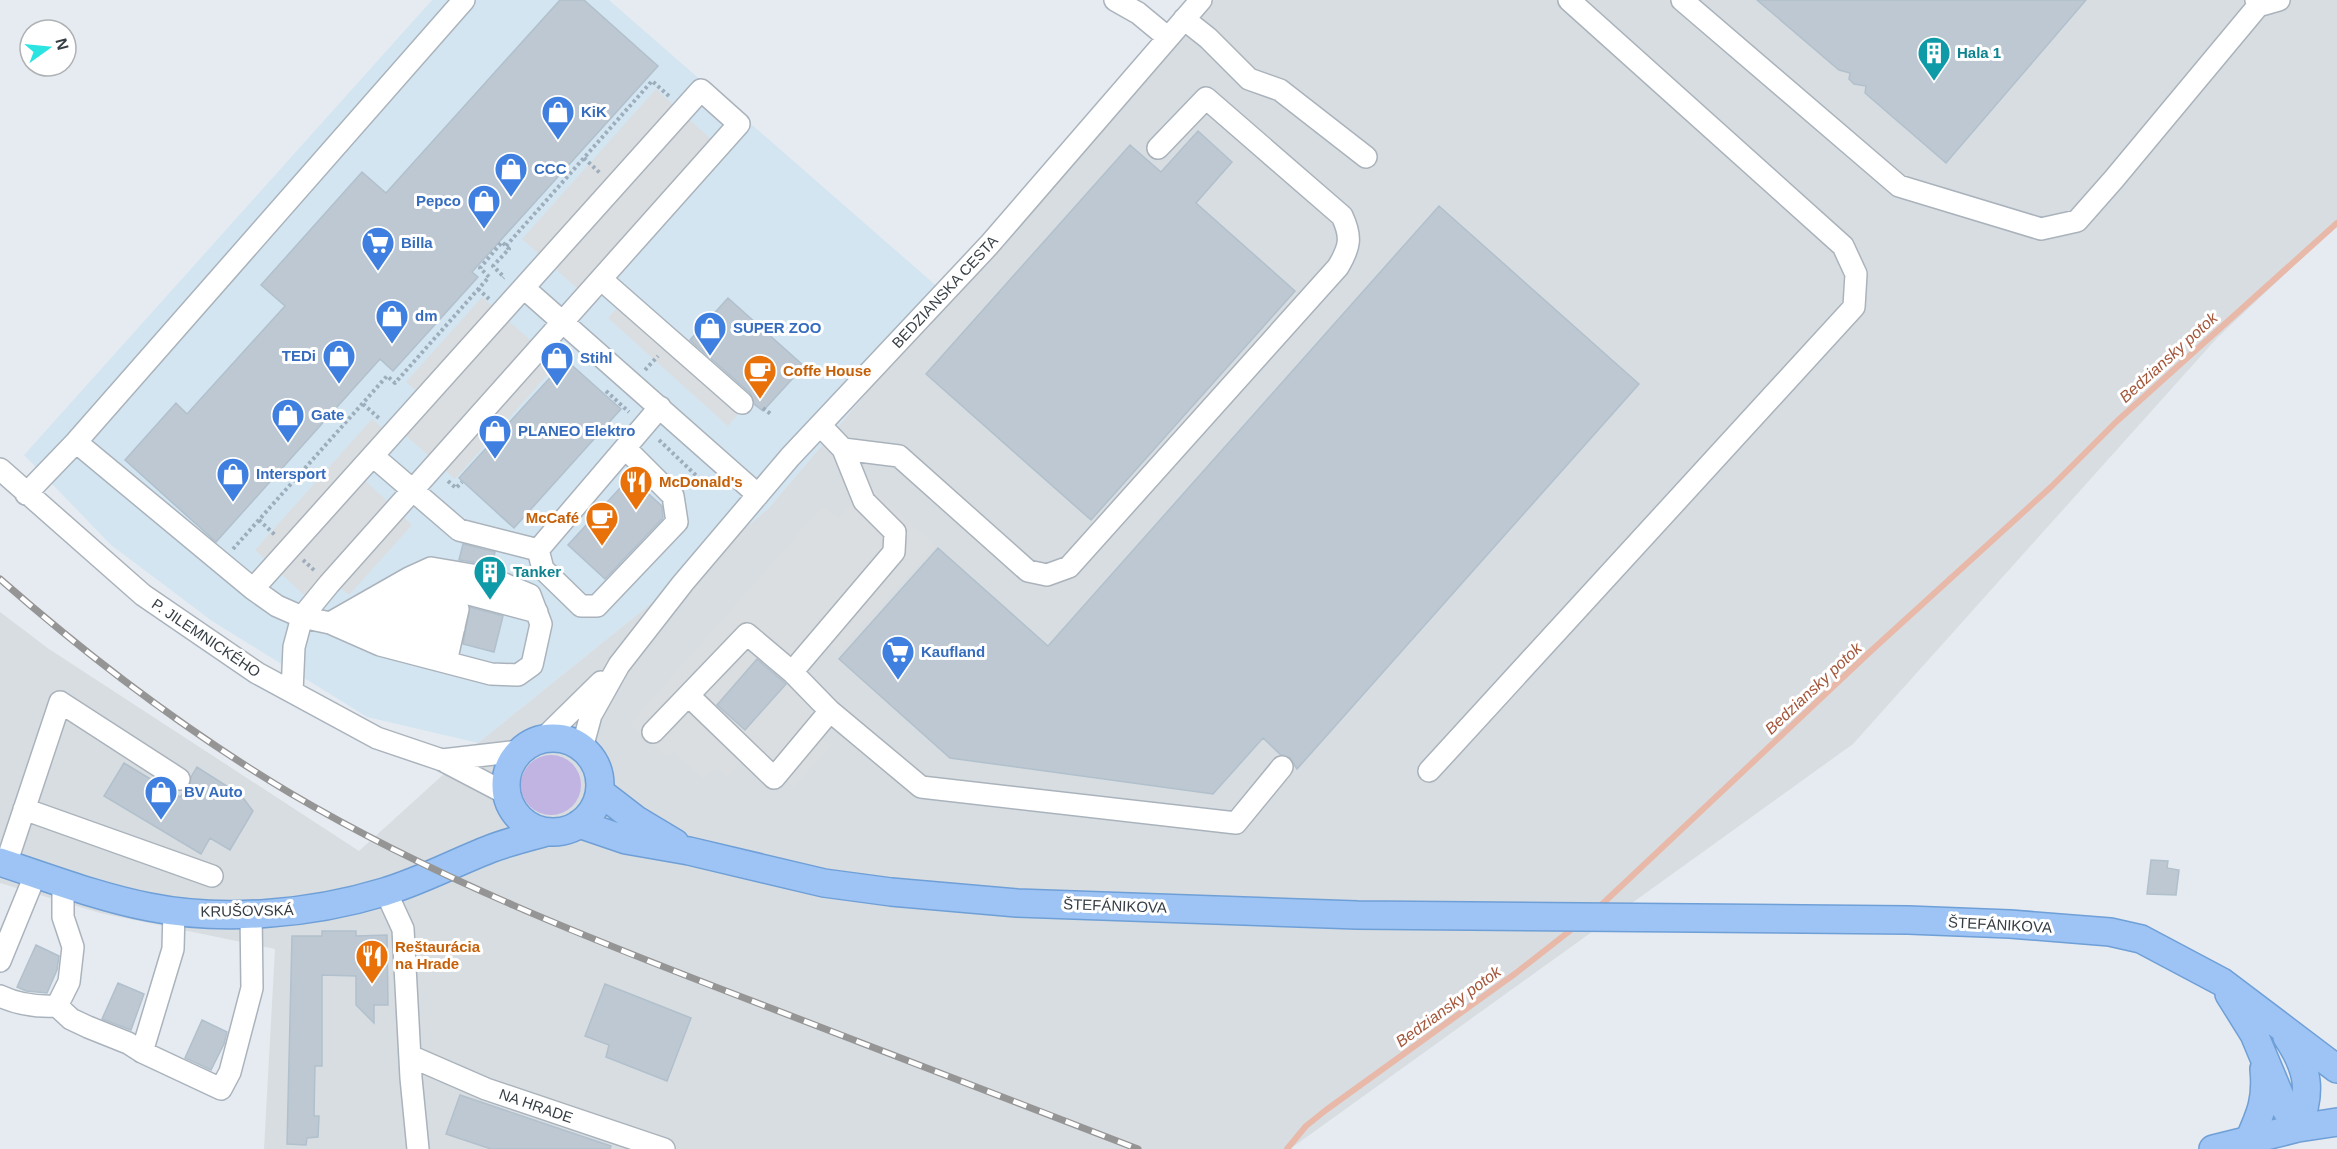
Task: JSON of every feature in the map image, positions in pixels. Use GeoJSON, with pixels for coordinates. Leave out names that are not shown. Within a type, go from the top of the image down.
{"type":"FeatureCollection","features":[{"type":"Feature","properties":{"kind":"main road"},"geometry":{"type":"LineString","coordinates":[[566,740],[582,748],[591,757],[600,780],[600,792],[595,807],[579,824],[564,831],[547,831],[532,827],[511,803],[506,781],[509,768],[531,745],[566,740]]}},
{"type":"Feature","properties":{"kind":"main road"},"geometry":{"type":"LineString","coordinates":[[600,792],[636,819],[689,851]]}},
{"type":"Feature","properties":{"kind":"main road"},"geometry":{"type":"LineString","coordinates":[[490,849],[511,803]]}},
{"type":"Feature","properties":{"kind":"main road"},"geometry":{"type":"LineString","coordinates":[[579,824],[626,840],[689,851]]}},
{"type":"Feature","properties":{"kind":"main road","name":"KRUŠOVSKÁ"},"geometry":{"type":"LineString","coordinates":[[3,863],[117,900],[174,911],[251,913],[308,909],[386,892],[490,849],[547,831]]}},
{"type":"Feature","properties":{"kind":"main road","name":"ŠTEFÁNIKOVA"},"geometry":{"type":"LineString","coordinates":[[689,851],[824,883],[891,892],[1017,903],[1358,915],[1908,920],[2091,930],[2141,939],[2222,982],[2337,1069]]}},
{"type":"Feature","properties":{"kind":"main road"},"geometry":{"type":"LineString","coordinates":[[2222,982],[2261,1047],[2285,1108],[2298,1128]]}},
{"type":"Feature","properties":{"kind":"main road"},"geometry":{"type":"LineString","coordinates":[[2277,1023],[2300,1057],[2303,1070],[2307,1092],[2306,1106],[2298,1128]]}},
{"type":"Feature","properties":{"kind":"main road"},"geometry":{"type":"LineString","coordinates":[[2249,1140],[2262,1111],[2266,1092],[2261,1047]]}},
{"type":"Feature","properties":{"kind":"main road"},"geometry":{"type":"LineString","coordinates":[[2213,1149],[2298,1128],[2337,1122]]}},
{"type":"Feature","properties":{"kind":"street"},"geometry":{"type":"LineString","coordinates":[[26,494],[76,442],[464,0]]}},
{"type":"Feature","properties":{"kind":"street"},"geometry":{"type":"LineString","coordinates":[[1115,0],[1138,14],[1167,37]]}},
{"type":"Feature","properties":{"kind":"street","name":"BEDZIANSKA CESTA"},"geometry":{"type":"LineString","coordinates":[[582,748],[591,715],[619,665],[683,583],[820,425],[989,245],[1201,0]]}},
{"type":"Feature","properties":{"kind":"street"},"geometry":{"type":"LineString","coordinates":[[1429,771],[1854,307],[1856,274],[1843,246],[1569,0]]}},
{"type":"Feature","properties":{"kind":"street"},"geometry":{"type":"LineString","coordinates":[[1682,0],[1899,186],[2041,230],[2077,221],[2115,179],[2257,3],[2279,0]]}},
{"type":"Feature","properties":{"kind":"street"},"geometry":{"type":"LineString","coordinates":[[1184,19],[1208,38],[1249,79],[1280,90],[1366,157]]}},
{"type":"Feature","properties":{"kind":"street"},"geometry":{"type":"LineString","coordinates":[[254,589],[701,90],[739,124],[302,617],[294,647],[292,692]]}},
{"type":"Feature","properties":{"kind":"street"},"geometry":{"type":"LineString","coordinates":[[843,449],[899,456],[1028,571],[1047,575],[1069,567],[1338,267],[1348,250],[1348,229],[1341,216],[1206,98],[1158,148]]}},
{"type":"Feature","properties":{"kind":"street"},"geometry":{"type":"LineString","coordinates":[[602,280],[742,403]]}},
{"type":"Feature","properties":{"kind":"street"},"geometry":{"type":"LineString","coordinates":[[524,288],[758,495]]}},
{"type":"Feature","properties":{"kind":"street"},"geometry":{"type":"LineString","coordinates":[[538,550],[660,407]]}},
{"type":"Feature","properties":{"kind":"street"},"geometry":{"type":"LineString","coordinates":[[792,672],[894,552],[895,532],[864,501],[843,449],[820,425]]}},
{"type":"Feature","properties":{"kind":"street"},"geometry":{"type":"LineString","coordinates":[[76,442],[254,589],[277,606],[302,617],[330,623],[358,628],[380,645],[450,645],[491,674],[518,675],[532,664],[542,624],[530,595],[490,578],[431,568],[330,623]]}},
{"type":"Feature","properties":{"kind":"street"},"geometry":{"type":"LineString","coordinates":[[538,550],[543,569],[581,606],[597,606],[676,522],[674,496],[625,448]]}},
{"type":"Feature","properties":{"kind":"street"},"geometry":{"type":"LineString","coordinates":[[373,456],[412,492],[459,530],[538,550]]}},
{"type":"Feature","properties":{"kind":"street","name":"P. JILEMNICKÉHO"},"geometry":{"type":"LineString","coordinates":[[0,469],[143,595],[257,673],[377,738],[442,760],[511,803]]}},
{"type":"Feature","properties":{"kind":"street"},"geometry":{"type":"LineString","coordinates":[[358,628],[413,599],[458,609],[450,645]]}},
{"type":"Feature","properties":{"kind":"street"},"geometry":{"type":"LineString","coordinates":[[653,732],[747,634],[792,672],[830,711],[921,787],[1236,823],[1282,768]]}},
{"type":"Feature","properties":{"kind":"street","name":"BEDZIANSKA CESTA"},"geometry":{"type":"LineString","coordinates":[[531,745],[619,665]]}},
{"type":"Feature","properties":{"kind":"street"},"geometry":{"type":"LineString","coordinates":[[689,696],[774,778],[830,711]]}},
{"type":"Feature","properties":{"kind":"street"},"geometry":{"type":"LineString","coordinates":[[3,863],[60,702],[179,779]]}},
{"type":"Feature","properties":{"kind":"street","name":"P. JILEMNICKÉHO"},"geometry":{"type":"LineString","coordinates":[[442,760],[531,745]]}},
{"type":"Feature","properties":{"kind":"street"},"geometry":{"type":"LineString","coordinates":[[24,809],[212,876]]}},
{"type":"Feature","properties":{"kind":"street"},"geometry":{"type":"LineString","coordinates":[[0,961],[36,873]]}},
{"type":"Feature","properties":{"kind":"street"},"geometry":{"type":"LineString","coordinates":[[57,1006],[69,982],[73,946],[63,917],[63,882]]}},
{"type":"Feature","properties":{"kind":"street"},"geometry":{"type":"LineString","coordinates":[[386,892],[402,929],[418,1149]]}},
{"type":"Feature","properties":{"kind":"street"},"geometry":{"type":"LineString","coordinates":[[141,1052],[173,950],[174,911]]}},
{"type":"Feature","properties":{"kind":"street"},"geometry":{"type":"LineString","coordinates":[[0,996],[13,1002],[57,1006],[71,1018],[221,1089],[230,1072],[252,988],[251,913]]}},
{"type":"Feature","properties":{"kind":"street","name":"NA HRADE"},"geometry":{"type":"LineString","coordinates":[[410,1056],[486,1089],[664,1149]]}},
{"type":"Feature","properties":{"kind":"path"},"geometry":{"type":"LineString","coordinates":[[506,246],[652,81]]}},
{"type":"Feature","properties":{"kind":"path"},"geometry":{"type":"LineString","coordinates":[[233,549],[387,376],[395,383],[489,277],[480,268],[502,242],[508,249],[493,266],[504,277],[498,283]]}},
{"type":"Feature","properties":{"kind":"path"},"geometry":{"type":"LineString","coordinates":[[478,289],[503,311]]}},
{"type":"Feature","properties":{"kind":"path"},"geometry":{"type":"LineString","coordinates":[[486,296],[492,290]]}},
{"type":"Feature","properties":{"kind":"path"},"geometry":{"type":"LineString","coordinates":[[433,340],[457,363]]}},
{"type":"Feature","properties":{"kind":"path"},"geometry":{"type":"LineString","coordinates":[[363,404],[387,425]]}},
{"type":"Feature","properties":{"kind":"path"},"geometry":{"type":"LineString","coordinates":[[763,408],[772,415]]}},
{"type":"Feature","properties":{"kind":"path"},"geometry":{"type":"LineString","coordinates":[[440,474],[456,488],[462,482]]}},
{"type":"Feature","properties":{"kind":"path"},"geometry":{"type":"LineString","coordinates":[[259,520],[282,542]]}},
{"type":"Feature","properties":{"kind":"shaded area"},"geometry":{"type":"Polygon","coordinates":[[[432,0],[609,0],[948,296],[767,510],[478,743],[367,717],[212,621],[111,545],[24,455],[432,0]]]}},
{"type":"Feature","properties":{"kind":"shaded area"},"geometry":{"type":"Polygon","coordinates":[[[1200,0],[2337,0],[2337,225],[2217,338],[1853,744],[1290,1149],[264,1149],[275,949],[100,913],[0,883],[0,612],[49,649],[359,851],[478,743],[767,510],[1200,0]]]}},
{"type":"Feature","properties":{"kind":"shaded area"},"geometry":{"type":"Polygon","coordinates":[[[656,89],[712,140],[579,290],[522,239],[656,89]]]}},
{"type":"Feature","properties":{"kind":"shaded area"},"geometry":{"type":"Polygon","coordinates":[[[482,297],[557,364],[455,479],[404,434],[431,404],[406,382],[482,297]]]}},
{"type":"Feature","properties":{"kind":"shaded area"},"geometry":{"type":"Polygon","coordinates":[[[618,307],[738,414],[728,426],[608,318],[618,307]]]}},
{"type":"Feature","properties":{"kind":"shaded area"},"geometry":{"type":"Polygon","coordinates":[[[372,419],[384,429],[351,467],[412,525],[349,595],[338,586],[304,595],[255,550],[372,419]]]}},
{"type":"Feature","properties":{"kind":"shaded area"},"geometry":{"type":"Polygon","coordinates":[[[868,485],[935,546],[839,653],[826,641],[808,670],[812,681],[821,737],[831,746],[794,787],[783,777],[747,755],[727,777],[715,767],[704,779],[673,751],[667,757],[630,724],[823,506],[838,519],[868,485]]]}},
{"type":"Feature","properties":{"kind":"shaded area"},"geometry":{"type":"Polygon","coordinates":[[[545,755],[557,755],[568,760],[576,768],[581,785],[579,797],[568,810],[557,815],[545,815],[534,810],[526,802],[521,791],[521,779],[526,768],[534,760],[545,755]]]}},
{"type":"Feature","properties":{"kind":"building"},"geometry":{"type":"Polygon","coordinates":[[[560,0],[584,0],[658,66],[472,272],[478,277],[393,371],[380,359],[216,542],[125,460],[176,403],[187,414],[285,306],[261,285],[362,172],[386,193],[560,0]]]}},
{"type":"Feature","properties":{"kind":"building","name":"Hala 1"},"geometry":{"type":"Polygon","coordinates":[[[1757,0],[2086,0],[1946,163],[1865,93],[1866,86],[1854,84],[1849,79],[1850,73],[1839,70],[1757,0]]]}},
{"type":"Feature","properties":{"kind":"building"},"geometry":{"type":"Polygon","coordinates":[[[1198,131],[1232,162],[1196,203],[1295,291],[1091,520],[926,374],[1130,145],[1161,172],[1198,131]]]}},
{"type":"Feature","properties":{"kind":"building"},"geometry":{"type":"Polygon","coordinates":[[[1439,206],[1639,384],[1297,769],[1290,758],[1281,755],[1263,738],[1213,794],[950,758],[839,659],[938,548],[1048,646],[1439,206]]]}},
{"type":"Feature","properties":{"kind":"building"},"geometry":{"type":"Polygon","coordinates":[[[728,298],[804,366],[763,411],[754,404],[750,393],[690,340],[728,298]]]}},
{"type":"Feature","properties":{"kind":"building"},"geometry":{"type":"Polygon","coordinates":[[[566,360],[621,409],[514,528],[459,478],[566,360]]]}},
{"type":"Feature","properties":{"kind":"building"},"geometry":{"type":"Polygon","coordinates":[[[630,477],[662,506],[663,518],[605,579],[568,545],[630,477]]]}},
{"type":"Feature","properties":{"kind":"building"},"geometry":{"type":"Polygon","coordinates":[[[463,544],[495,552],[492,565],[459,560],[463,544]]]}},
{"type":"Feature","properties":{"kind":"building","name":"Tanker"},"geometry":{"type":"Polygon","coordinates":[[[470,607],[503,616],[494,652],[463,644],[470,607]]]}},
{"type":"Feature","properties":{"kind":"building"},"geometry":{"type":"Polygon","coordinates":[[[757,659],[786,684],[745,730],[717,705],[757,659]]]}},
{"type":"Feature","properties":{"kind":"building"},"geometry":{"type":"Polygon","coordinates":[[[124,763],[180,797],[190,785],[191,777],[197,767],[241,795],[253,811],[230,850],[210,838],[201,854],[104,796],[124,763]]]}},
{"type":"Feature","properties":{"kind":"building"},"geometry":{"type":"Polygon","coordinates":[[[2151,860],[2168,861],[2167,868],[2179,870],[2176,895],[2147,894],[2151,860]]]}},
{"type":"Feature","properties":{"kind":"building"},"geometry":{"type":"Polygon","coordinates":[[[322,931],[356,931],[356,936],[387,935],[388,1005],[374,1005],[374,1023],[356,1005],[356,976],[322,975],[322,1066],[315,1066],[314,1116],[319,1116],[318,1137],[307,1138],[306,1145],[287,1144],[292,936],[322,936],[322,931]]]}},
{"type":"Feature","properties":{"kind":"building"},"geometry":{"type":"Polygon","coordinates":[[[36,945],[59,956],[57,970],[47,993],[26,991],[17,987],[36,945]]]}},
{"type":"Feature","properties":{"kind":"building"},"geometry":{"type":"Polygon","coordinates":[[[118,983],[144,994],[131,1030],[102,1019],[118,983]]]}},
{"type":"Feature","properties":{"kind":"building"},"geometry":{"type":"Polygon","coordinates":[[[605,984],[691,1018],[667,1081],[606,1057],[609,1045],[585,1036],[605,984]]]}},
{"type":"Feature","properties":{"kind":"building"},"geometry":{"type":"Polygon","coordinates":[[[202,1020],[227,1032],[224,1044],[211,1070],[185,1058],[202,1020]]]}},
{"type":"Feature","properties":{"kind":"building"},"geometry":{"type":"Polygon","coordinates":[[[460,1095],[611,1146],[610,1149],[491,1149],[446,1134],[460,1095]]]}},
{"type":"Feature","properties":{"kind":"waterway","name":"Bedziansky potok"},"geometry":{"type":"LineString","coordinates":[[1598,908],[1872,650],[2051,487],[2116,422],[2337,223]]}},
{"type":"Feature","properties":{"kind":"waterway","name":"Bedziansky potok"},"geometry":{"type":"LineString","coordinates":[[1287,1149],[1306,1126],[1326,1110],[1516,973],[1576,926]]}},
{"type":"Feature","properties":{"kind":"railway"},"geometry":{"type":"LineString","coordinates":[[0,579],[104,665],[213,745],[290,793],[400,853],[571,930],[1138,1149]]}},
{"type":"Feature","properties":{"kind":"place","name":"Hala 1"},"geometry":{"type":"Point","coordinates":[1934,82]}},
{"type":"Feature","properties":{"kind":"place","name":"KiK"},"geometry":{"type":"Point","coordinates":[558,141]}},
{"type":"Feature","properties":{"kind":"place","name":"CCC"},"geometry":{"type":"Point","coordinates":[511,198]}},
{"type":"Feature","properties":{"kind":"place","name":"Pepco"},"geometry":{"type":"Point","coordinates":[484,230]}},
{"type":"Feature","properties":{"kind":"place","name":"Billa"},"geometry":{"type":"Point","coordinates":[378,272]}},
{"type":"Feature","properties":{"kind":"place","name":"dm"},"geometry":{"type":"Point","coordinates":[392,345]}},
{"type":"Feature","properties":{"kind":"place","name":"SUPER ZOO"},"geometry":{"type":"Point","coordinates":[710,357]}},
{"type":"Feature","properties":{"kind":"place","name":"TEDi"},"geometry":{"type":"Point","coordinates":[339,385]}},
{"type":"Feature","properties":{"kind":"place","name":"Stihl"},"geometry":{"type":"Point","coordinates":[557,387]}},
{"type":"Feature","properties":{"kind":"place","name":"Coffe House"},"geometry":{"type":"Point","coordinates":[760,400]}},
{"type":"Feature","properties":{"kind":"place","name":"Gate"},"geometry":{"type":"Point","coordinates":[288,444]}},
{"type":"Feature","properties":{"kind":"place","name":"PLANEO Elektro"},"geometry":{"type":"Point","coordinates":[495,460]}},
{"type":"Feature","properties":{"kind":"place","name":"Intersport"},"geometry":{"type":"Point","coordinates":[233,503]}},
{"type":"Feature","properties":{"kind":"place","name":"McDonald's"},"geometry":{"type":"Point","coordinates":[636,511]}},
{"type":"Feature","properties":{"kind":"place","name":"McCafé"},"geometry":{"type":"Point","coordinates":[602,547]}},
{"type":"Feature","properties":{"kind":"place","name":"Tanker"},"geometry":{"type":"Point","coordinates":[490,601]}},
{"type":"Feature","properties":{"kind":"place","name":"Kaufland"},"geometry":{"type":"Point","coordinates":[898,681]}},
{"type":"Feature","properties":{"kind":"place","name":"BV Auto"},"geometry":{"type":"Point","coordinates":[161,821]}},
{"type":"Feature","properties":{"kind":"place","name":"Reštaurácia na Hrade"},"geometry":{"type":"Point","coordinates":[372,985]}}]}
